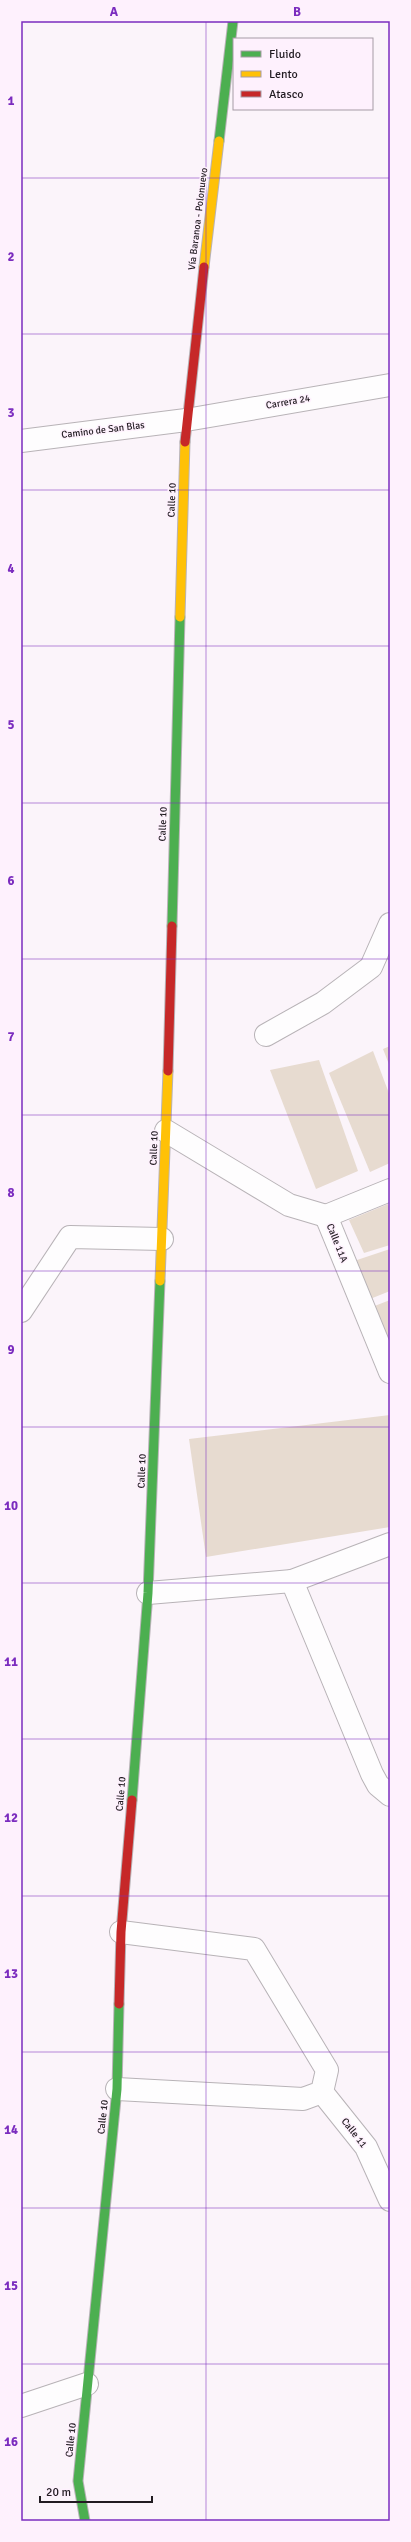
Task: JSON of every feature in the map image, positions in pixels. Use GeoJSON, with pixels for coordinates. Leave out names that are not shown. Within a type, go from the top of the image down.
{"type":"FeatureCollection","features":[{"type":"Feature","properties":{"kind":"main road","name":"Vía Baranoa - Polonuevo"},"geometry":{"type":"LineString","coordinates":[[186,420],[233,21]]}},
{"type":"Feature","properties":{"kind":"main road","name":"Calle 10"},"geometry":{"type":"LineString","coordinates":[[84,2521],[78,2481],[117,2089],[121,1932],[148,1593],[166,1130],[186,420]]}},
{"type":"Feature","properties":{"kind":"street","name":"Carrera 24"},"geometry":{"type":"LineString","coordinates":[[186,420],[390,385]]}},
{"type":"Feature","properties":{"kind":"street","name":"Camino de San Blas"},"geometry":{"type":"LineString","coordinates":[[21,440],[186,420]]}},
{"type":"Feature","properties":{"kind":"street"},"geometry":{"type":"LineString","coordinates":[[266,1035],[323,1003],[371,967],[390,924]]}},
{"type":"Feature","properties":{"kind":"street","name":"Calle 11A"},"geometry":{"type":"LineString","coordinates":[[166,1130],[289,1205],[326,1216],[390,1372]]}},
{"type":"Feature","properties":{"kind":"street"},"geometry":{"type":"LineString","coordinates":[[326,1216],[390,1190]]}},
{"type":"Feature","properties":{"kind":"street"},"geometry":{"type":"LineString","coordinates":[[21,1311],[70,1237],[162,1238]]}},
{"type":"Feature","properties":{"kind":"street"},"geometry":{"type":"LineString","coordinates":[[148,1593],[292,1581],[390,1544]]}},
{"type":"Feature","properties":{"kind":"street"},"geometry":{"type":"LineString","coordinates":[[292,1581],[372,1774],[378,1785],[390,1795]]}},
{"type":"Feature","properties":{"kind":"street"},"geometry":{"type":"LineString","coordinates":[[117,2089],[303,2099],[322,2092],[327,2070],[254,1949],[121,1932]]}},
{"type":"Feature","properties":{"kind":"street","name":"Calle 11"},"geometry":{"type":"LineString","coordinates":[[322,2092],[366,2147],[390,2200]]}},
{"type":"Feature","properties":{"kind":"street"},"geometry":{"type":"LineString","coordinates":[[21,2406],[87,2384]]}},
{"type":"Feature","properties":{"kind":"building"},"geometry":{"type":"Polygon","coordinates":[[[390,1046],[390,1067],[383,1049],[390,1046]]]}},
{"type":"Feature","properties":{"kind":"building"},"geometry":{"type":"Polygon","coordinates":[[[373,1051],[390,1096],[390,1163],[370,1172],[329,1073],[373,1051]]]}},
{"type":"Feature","properties":{"kind":"building"},"geometry":{"type":"Polygon","coordinates":[[[319,1060],[358,1171],[316,1189],[270,1070],[319,1060]]]}},
{"type":"Feature","properties":{"kind":"building"},"geometry":{"type":"Polygon","coordinates":[[[388,1204],[390,1209],[390,1245],[364,1253],[349,1220],[388,1204]]]}},
{"type":"Feature","properties":{"kind":"building"},"geometry":{"type":"Polygon","coordinates":[[[390,1249],[390,1291],[370,1299],[354,1261],[390,1249]]]}},
{"type":"Feature","properties":{"kind":"building"},"geometry":{"type":"Polygon","coordinates":[[[390,1300],[390,1339],[385,1340],[372,1307],[390,1300]]]}},
{"type":"Feature","properties":{"kind":"building"},"geometry":{"type":"Polygon","coordinates":[[[390,1415],[390,1527],[206,1557],[189,1439],[390,1415]]]}},
{"type":"Feature","properties":{"kind":"traffic: fast"},"geometry":{"type":"LineString","coordinates":[[219,141],[233,21]]}},
{"type":"Feature","properties":{"kind":"traffic: fast"},"geometry":{"type":"LineString","coordinates":[[172,926],[180,617]]}},
{"type":"Feature","properties":{"kind":"traffic: fast"},"geometry":{"type":"LineString","coordinates":[[132,1800],[148,1593],[160,1281]]}},
{"type":"Feature","properties":{"kind":"traffic: fast"},"geometry":{"type":"LineString","coordinates":[[85,2521],[78,2481],[117,2089],[119,2004]]}},
{"type":"Feature","properties":{"kind":"traffic: slow"},"geometry":{"type":"LineString","coordinates":[[204,267],[219,141]]}},
{"type":"Feature","properties":{"kind":"traffic: slow"},"geometry":{"type":"LineString","coordinates":[[180,617],[185,442]]}},
{"type":"Feature","properties":{"kind":"traffic: slow"},"geometry":{"type":"LineString","coordinates":[[160,1281],[168,1071]]}},
{"type":"Feature","properties":{"kind":"traffic: jam"},"geometry":{"type":"LineString","coordinates":[[185,442],[204,267]]}},
{"type":"Feature","properties":{"kind":"traffic: jam"},"geometry":{"type":"LineString","coordinates":[[168,1071],[172,926]]}},
{"type":"Feature","properties":{"kind":"traffic: jam"},"geometry":{"type":"LineString","coordinates":[[119,2004],[121,1932],[132,1800]]}}]}
